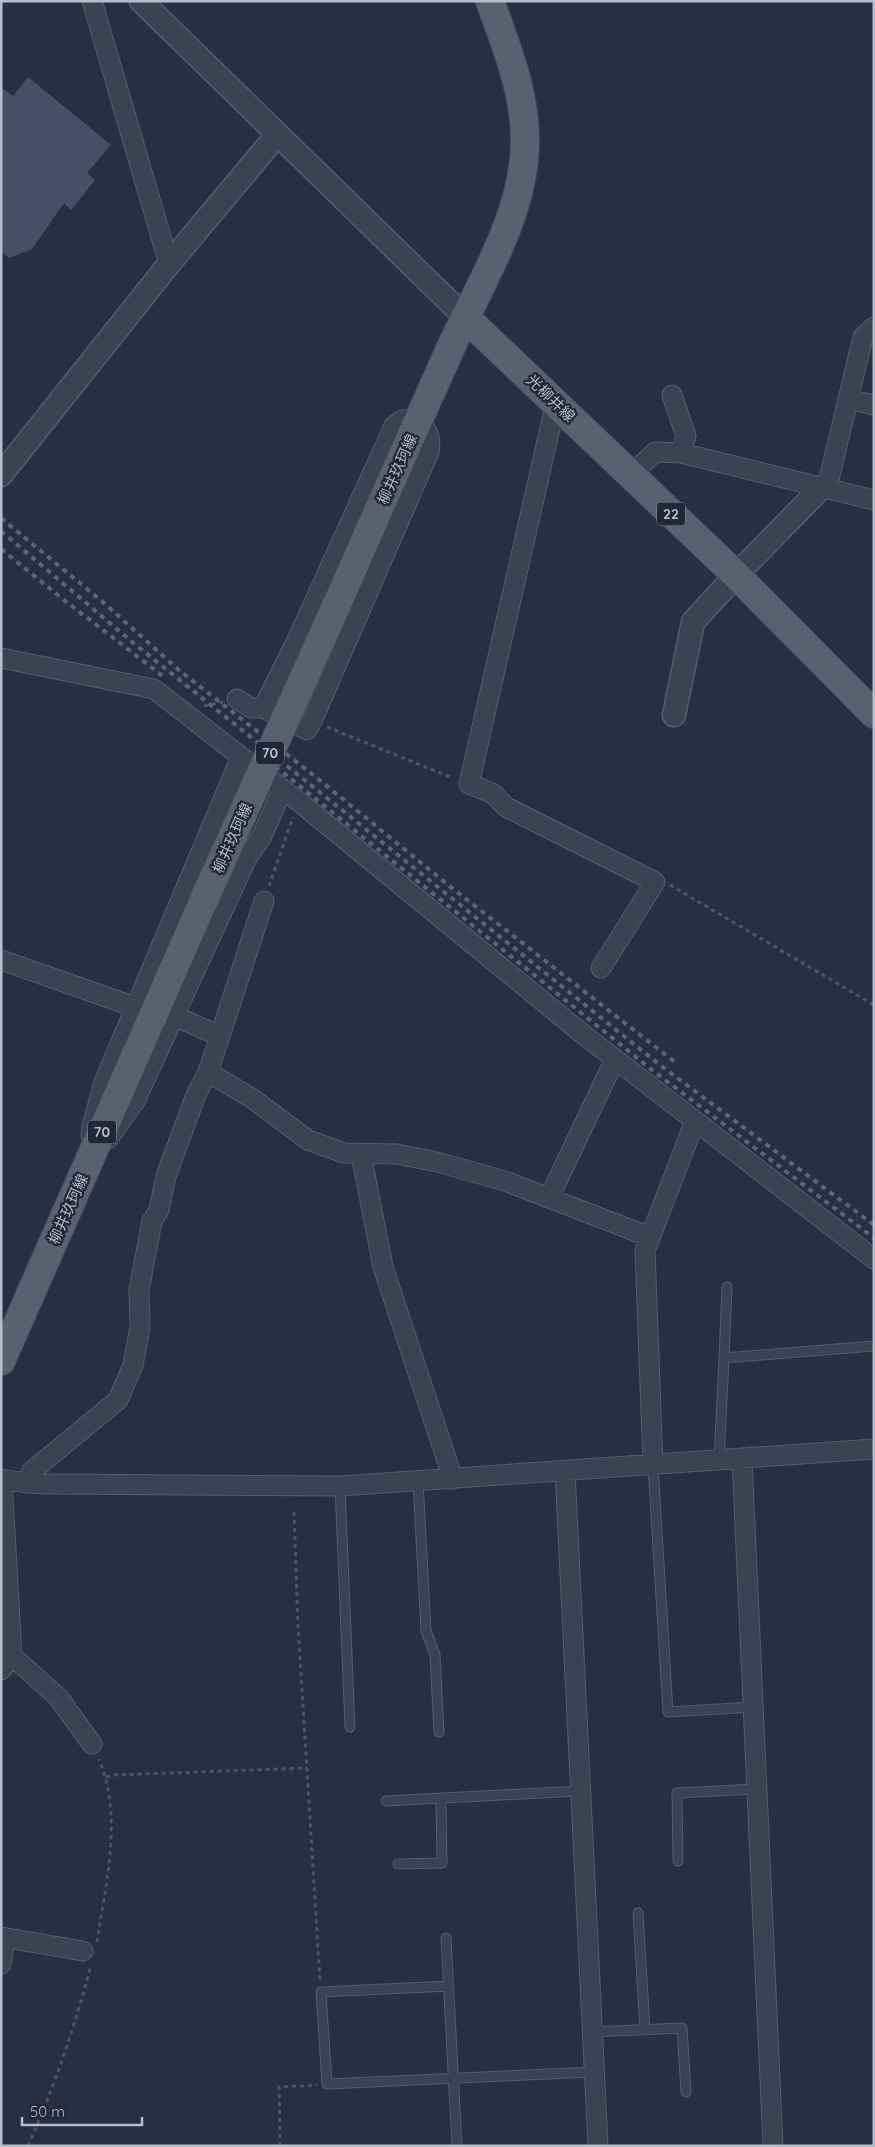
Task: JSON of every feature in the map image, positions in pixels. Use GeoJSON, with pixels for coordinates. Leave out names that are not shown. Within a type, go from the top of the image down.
{"type":"FeatureCollection","features":[{"type":"Feature","properties":{"kind":"main road"},"geometry":{"type":"LineString","coordinates":[[465,317],[512,216],[522,177],[525,140],[519,86],[490,1]]}},
{"type":"Feature","properties":{"kind":"main road","name":"光柳井線"},"geometry":{"type":"LineString","coordinates":[[465,317],[736,575],[874,714]]}},
{"type":"Feature","properties":{"kind":"main road","name":"柳井玖珂線"},"geometry":{"type":"LineString","coordinates":[[1,1361],[203,902],[465,317]]}},
{"type":"Feature","properties":{"kind":"street"},"geometry":{"type":"LineString","coordinates":[[92,1],[169,264]]}},
{"type":"Feature","properties":{"kind":"street"},"geometry":{"type":"LineString","coordinates":[[141,1],[465,317]]}},
{"type":"Feature","properties":{"kind":"street"},"geometry":{"type":"LineString","coordinates":[[1,475],[169,264],[277,135]]}},
{"type":"Feature","properties":{"kind":"street"},"geometry":{"type":"LineString","coordinates":[[674,716],[693,622],[829,479],[863,337],[874,327]]}},
{"type":"Feature","properties":{"kind":"street"},"geometry":{"type":"LineString","coordinates":[[672,395],[686,436],[681,453]]}},
{"type":"Feature","properties":{"kind":"street"},"geometry":{"type":"LineString","coordinates":[[848,399],[874,405]]}},
{"type":"Feature","properties":{"kind":"street"},"geometry":{"type":"LineString","coordinates":[[556,402],[469,784],[492,793],[506,807],[654,882],[601,968]]}},
{"type":"Feature","properties":{"kind":"street"},"geometry":{"type":"LineString","coordinates":[[237,699],[251,708],[263,708],[307,730],[429,452],[431,441],[428,430],[420,418],[402,420],[394,426],[297,640],[263,708]]}},
{"type":"Feature","properties":{"kind":"street"},"geometry":{"type":"LineString","coordinates":[[630,476],[655,452],[681,453],[874,500]]}},
{"type":"Feature","properties":{"kind":"street"},"geometry":{"type":"LineString","coordinates":[[1,658],[154,689],[302,805],[616,1059],[874,1259]]}},
{"type":"Feature","properties":{"kind":"street"},"geometry":{"type":"LineString","coordinates":[[89,1160],[92,1127],[104,1082],[240,757]]}},
{"type":"Feature","properties":{"kind":"street"},"geometry":{"type":"LineString","coordinates":[[89,1160],[110,1138],[135,1101],[247,858],[262,836],[282,790]]}},
{"type":"Feature","properties":{"kind":"street"},"geometry":{"type":"LineString","coordinates":[[206,839],[247,858]]}},
{"type":"Feature","properties":{"kind":"street"},"geometry":{"type":"LineString","coordinates":[[26,1483],[32,1471],[118,1400],[133,1365],[140,1327],[139,1290],[152,1221],[159,1210],[166,1176],[196,1095],[208,1072],[264,901]]}},
{"type":"Feature","properties":{"kind":"street"},"geometry":{"type":"LineString","coordinates":[[1,960],[135,1007]]}},
{"type":"Feature","properties":{"kind":"street"},"geometry":{"type":"LineString","coordinates":[[174,1016],[220,1036]]}},
{"type":"Feature","properties":{"kind":"street"},"geometry":{"type":"LineString","coordinates":[[549,1198],[616,1059]]}},
{"type":"Feature","properties":{"kind":"street"},"geometry":{"type":"LineString","coordinates":[[208,1072],[253,1099],[308,1140],[344,1153],[397,1154],[437,1162],[505,1181],[650,1237]]}},
{"type":"Feature","properties":{"kind":"street"},"geometry":{"type":"LineString","coordinates":[[653,1465],[645,1251],[695,1121]]}},
{"type":"Feature","properties":{"kind":"street"},"geometry":{"type":"LineString","coordinates":[[361,1154],[384,1267],[453,1479]]}},
{"type":"Feature","properties":{"kind":"street"},"geometry":{"type":"LineString","coordinates":[[92,1744],[58,1697],[7,1663],[2,1479],[26,1483],[340,1486],[874,1449]]}},
{"type":"Feature","properties":{"kind":"street"},"geometry":{"type":"LineString","coordinates":[[742,1459],[773,2146]]}},
{"type":"Feature","properties":{"kind":"street"},"geometry":{"type":"LineString","coordinates":[[565,1471],[598,2146]]}},
{"type":"Feature","properties":{"kind":"street"},"geometry":{"type":"LineString","coordinates":[[1,1964],[3,1937],[83,1950]]}},
{"type":"Feature","properties":{"kind":"lane"},"geometry":{"type":"LineString","coordinates":[[718,1460],[727,1287]]}},
{"type":"Feature","properties":{"kind":"lane"},"geometry":{"type":"LineString","coordinates":[[724,1358],[874,1346]]}},
{"type":"Feature","properties":{"kind":"lane"},"geometry":{"type":"LineString","coordinates":[[653,1465],[668,1712],[753,1708]]}},
{"type":"Feature","properties":{"kind":"lane"},"geometry":{"type":"LineString","coordinates":[[418,1481],[426,1631],[435,1655],[439,1732]]}},
{"type":"Feature","properties":{"kind":"lane"},"geometry":{"type":"LineString","coordinates":[[340,1486],[350,1727]]}},
{"type":"Feature","properties":{"kind":"lane"},"geometry":{"type":"LineString","coordinates":[[678,1861],[677,1793],[757,1790]]}},
{"type":"Feature","properties":{"kind":"lane"},"geometry":{"type":"LineString","coordinates":[[386,1801],[580,1791]]}},
{"type":"Feature","properties":{"kind":"lane"},"geometry":{"type":"LineString","coordinates":[[398,1864],[442,1863],[441,1798]]}},
{"type":"Feature","properties":{"kind":"lane"},"geometry":{"type":"LineString","coordinates":[[638,1913],[645,2030]]}},
{"type":"Feature","properties":{"kind":"lane"},"geometry":{"type":"LineString","coordinates":[[446,1938],[457,2146]]}},
{"type":"Feature","properties":{"kind":"lane"},"geometry":{"type":"LineString","coordinates":[[449,1986],[321,1992],[327,2084],[454,2080],[594,2072]]}},
{"type":"Feature","properties":{"kind":"lane"},"geometry":{"type":"LineString","coordinates":[[592,2032],[682,2028],[686,2092]]}},
{"type":"Feature","properties":{"kind":"path"},"geometry":{"type":"LineString","coordinates":[[182,711],[237,699]]}},
{"type":"Feature","properties":{"kind":"path"},"geometry":{"type":"LineString","coordinates":[[312,722],[469,784]]}},
{"type":"Feature","properties":{"kind":"path"},"geometry":{"type":"LineString","coordinates":[[264,901],[292,818],[302,805]]}},
{"type":"Feature","properties":{"kind":"path"},"geometry":{"type":"LineString","coordinates":[[654,882],[668,884],[874,1005]]}},
{"type":"Feature","properties":{"kind":"path"},"geometry":{"type":"LineString","coordinates":[[294,1512],[298,1625],[321,1992]]}},
{"type":"Feature","properties":{"kind":"path"},"geometry":{"type":"LineString","coordinates":[[106,1777],[114,1775],[307,1768]]}},
{"type":"Feature","properties":{"kind":"path"},"geometry":{"type":"LineString","coordinates":[[280,2146],[279,2087],[327,2084]]}},
{"type":"Feature","properties":{"kind":"building"},"geometry":{"type":"Polygon","coordinates":[[[28,77],[111,145],[87,173],[95,180],[71,210],[64,203],[32,249],[9,258],[1,251],[1,87],[13,96],[28,77]]]}},
{"type":"Feature","properties":{"kind":"railway"},"geometry":{"type":"LineString","coordinates":[[1,518],[104,603],[180,671],[312,774],[452,888],[676,1063]]}},
{"type":"Feature","properties":{"kind":"railway"},"geometry":{"type":"LineString","coordinates":[[1,531],[131,641],[660,1065],[874,1225]]}},
{"type":"Feature","properties":{"kind":"railway"},"geometry":{"type":"LineString","coordinates":[[1,549],[164,677]]}},
{"type":"Feature","properties":{"kind":"railway"},"geometry":{"type":"LineString","coordinates":[[260,754],[652,1070],[874,1238]]}}]}
